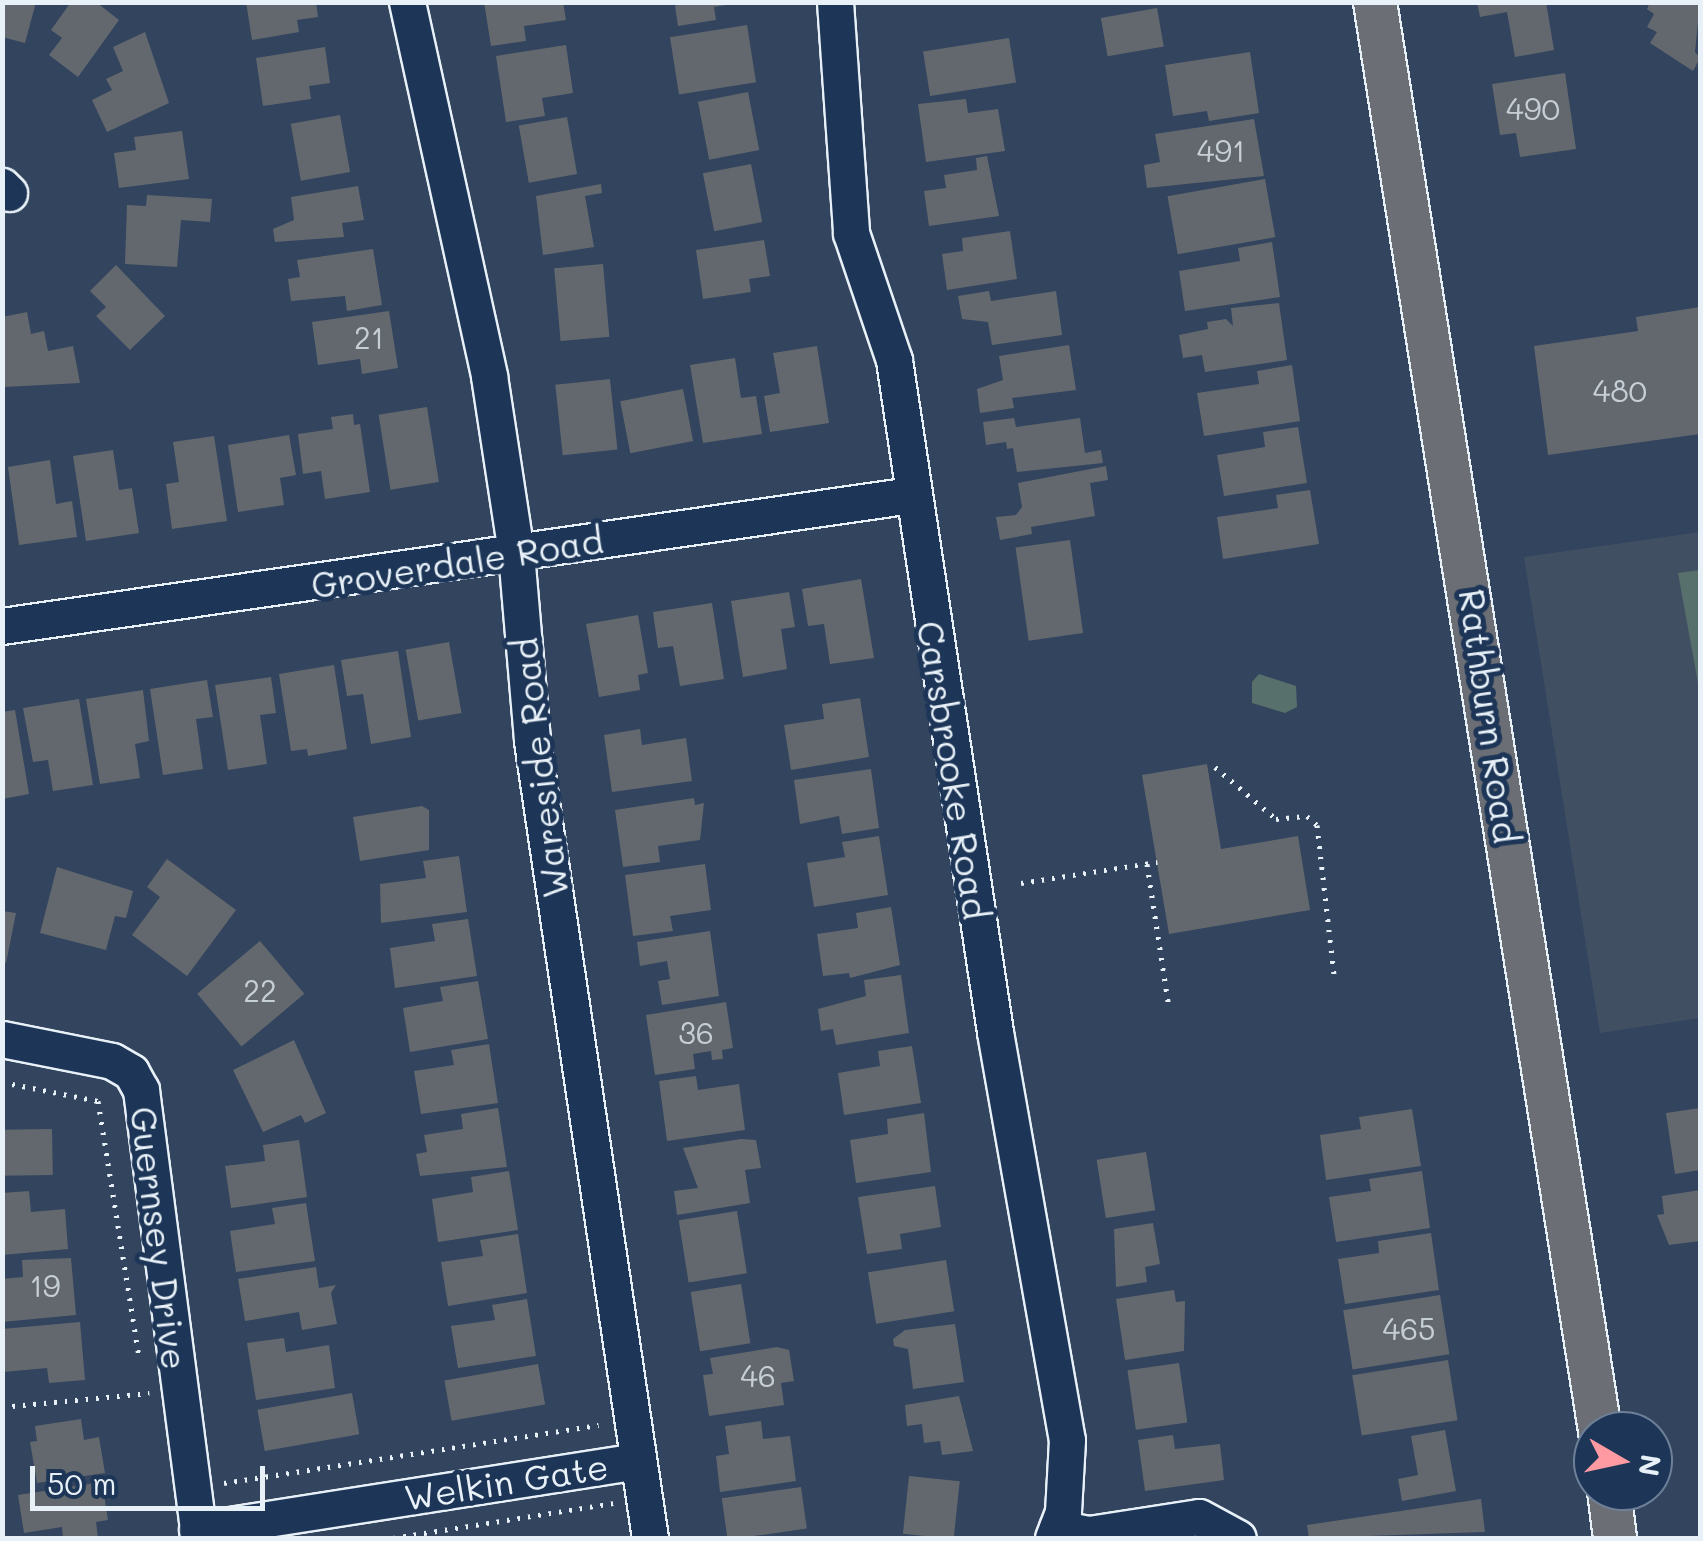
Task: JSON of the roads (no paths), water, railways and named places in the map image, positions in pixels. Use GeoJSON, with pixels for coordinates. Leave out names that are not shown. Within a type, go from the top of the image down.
{"type":"FeatureCollection","features":[{"type":"Feature","properties":{"kind":"main road","name":"Rathburn Road"},"geometry":{"type":"LineString","coordinates":[[1374,2],[1597,1411]]}},
{"type":"Feature","properties":{"kind":"main road"},"geometry":{"type":"LineString","coordinates":[[1612,1511],[1616,1538]]}},
{"type":"Feature","properties":{"kind":"street","name":"Wareside Road"},"geometry":{"type":"LineString","coordinates":[[407,2],[489,376],[516,553],[532,741],[650,1538]]}},
{"type":"Feature","properties":{"kind":"street","name":"Carsbrooke Road"},"geometry":{"type":"LineString","coordinates":[[835,2],[851,233],[894,360],[911,495],[1067,1440],[1068,1478],[1055,1534]]}},
{"type":"Feature","properties":{"kind":"street","name":"Groverdale Road"},"geometry":{"type":"LineString","coordinates":[[2,626],[911,495]]}},
{"type":"Feature","properties":{"kind":"street","name":"Guernsey Drive"},"geometry":{"type":"LineString","coordinates":[[2,1039],[112,1061],[136,1078],[148,1112],[162,1392],[192,1488],[198,1534]]}},
{"type":"Feature","properties":{"kind":"street","name":"Welkin Gate"},"geometry":{"type":"LineString","coordinates":[[198,1534],[636,1461]]}},
{"type":"Feature","properties":{"kind":"street"},"geometry":{"type":"LineString","coordinates":[[1055,1534],[1089,1534],[1200,1517],[1238,1538]]}}]}
